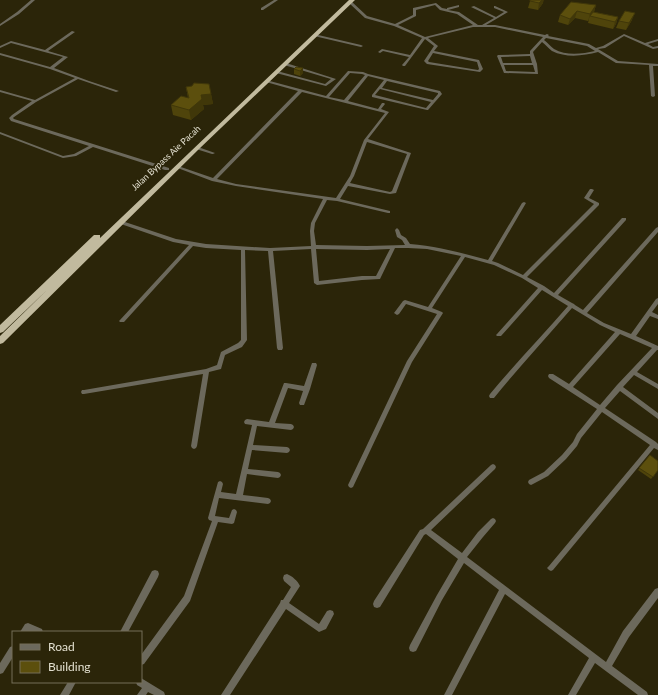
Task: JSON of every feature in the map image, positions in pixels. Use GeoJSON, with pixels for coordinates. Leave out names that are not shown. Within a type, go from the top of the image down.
{"type":"FeatureCollection","features":[{"type":"Feature","properties":{"kind":"highway"},"geometry":{"type":"LineString","coordinates":[[0,341],[120,222],[178,167],[206,137],[277,72],[334,14],[349,1]]}},
{"type":"Feature","properties":{"kind":"highway","name":"Jalan Bypass Aie Pacah"},"geometry":{"type":"LineString","coordinates":[[0,330],[168,169],[206,137],[334,14]]}},
{"type":"Feature","properties":{"kind":"street"},"geometry":{"type":"LineString","coordinates":[[0,26],[33,0]]}},
{"type":"Feature","properties":{"kind":"street"},"geometry":{"type":"LineString","coordinates":[[262,9],[276,0]]}},
{"type":"Feature","properties":{"kind":"street"},"geometry":{"type":"LineString","coordinates":[[349,1],[366,17],[401,27],[424,38],[436,46],[426,62],[430,64],[468,70],[481,69],[478,61],[433,52]]}},
{"type":"Feature","properties":{"kind":"street"},"geometry":{"type":"LineString","coordinates":[[395,25],[415,15],[413,9],[436,4],[441,9],[448,9],[458,6]]}},
{"type":"Feature","properties":{"kind":"street"},"geometry":{"type":"LineString","coordinates":[[473,7],[496,18]]}},
{"type":"Feature","properties":{"kind":"street"},"geometry":{"type":"LineString","coordinates":[[484,26],[506,12],[495,7]]}},
{"type":"Feature","properties":{"kind":"street"},"geometry":{"type":"LineString","coordinates":[[448,9],[458,13],[477,26]]}},
{"type":"Feature","properties":{"kind":"street"},"geometry":{"type":"LineString","coordinates":[[401,27],[408,24]]}},
{"type":"Feature","properties":{"kind":"street"},"geometry":{"type":"LineString","coordinates":[[404,65],[424,38],[477,26],[502,27],[547,35],[588,44],[617,62],[658,65]]}},
{"type":"Feature","properties":{"kind":"street"},"geometry":{"type":"LineString","coordinates":[[46,51],[73,32]]}},
{"type":"Feature","properties":{"kind":"street"},"geometry":{"type":"LineString","coordinates":[[315,35],[361,46]]}},
{"type":"Feature","properties":{"kind":"street"},"geometry":{"type":"LineString","coordinates":[[532,55],[500,55],[505,72],[536,73],[532,55],[531,52],[547,35]]}},
{"type":"Feature","properties":{"kind":"street"},"geometry":{"type":"LineString","coordinates":[[542,41],[546,42],[550,48],[571,55],[597,50],[624,35],[654,48],[658,47]]}},
{"type":"Feature","properties":{"kind":"street"},"geometry":{"type":"LineString","coordinates":[[645,44],[658,38]]}},
{"type":"Feature","properties":{"kind":"street"},"geometry":{"type":"LineString","coordinates":[[0,47],[12,42],[66,57],[51,68]]}},
{"type":"Feature","properties":{"kind":"street"},"geometry":{"type":"LineString","coordinates":[[380,52],[382,50],[411,56]]}},
{"type":"Feature","properties":{"kind":"street"},"geometry":{"type":"LineString","coordinates":[[0,54],[51,68],[117,91]]}},
{"type":"Feature","properties":{"kind":"street"},"geometry":{"type":"LineString","coordinates":[[277,72],[326,85],[334,78],[285,64]]}},
{"type":"Feature","properties":{"kind":"street"},"geometry":{"type":"LineString","coordinates":[[502,64],[534,64]]}},
{"type":"Feature","properties":{"kind":"street"},"geometry":{"type":"LineString","coordinates":[[651,64],[653,96]]}},
{"type":"Feature","properties":{"kind":"street"},"geometry":{"type":"LineString","coordinates":[[284,74],[292,66]]}},
{"type":"Feature","properties":{"kind":"street"},"geometry":{"type":"LineString","coordinates":[[327,97],[349,72],[363,73],[440,93],[429,109],[373,96],[386,80]]}},
{"type":"Feature","properties":{"kind":"street"},"geometry":{"type":"LineString","coordinates":[[346,101],[367,75]]}},
{"type":"Feature","properties":{"kind":"street"},"geometry":{"type":"LineString","coordinates":[[78,78],[35,101],[11,119],[168,169]]}},
{"type":"Feature","properties":{"kind":"street"},"geometry":{"type":"LineString","coordinates":[[267,81],[387,113],[366,140],[352,176],[337,200]]}},
{"type":"Feature","properties":{"kind":"street"},"geometry":{"type":"LineString","coordinates":[[380,88],[434,101]]}},
{"type":"Feature","properties":{"kind":"street"},"geometry":{"type":"LineString","coordinates":[[214,180],[301,90]]}},
{"type":"Feature","properties":{"kind":"street"},"geometry":{"type":"LineString","coordinates":[[0,91],[35,101]]}},
{"type":"Feature","properties":{"kind":"street"},"geometry":{"type":"LineString","coordinates":[[379,110],[383,104]]}},
{"type":"Feature","properties":{"kind":"street"},"geometry":{"type":"LineString","coordinates":[[0,133],[63,157],[75,155],[93,145]]}},
{"type":"Feature","properties":{"kind":"street"},"geometry":{"type":"LineString","coordinates":[[347,184],[390,193],[394,192],[409,153],[366,140]]}},
{"type":"Feature","properties":{"kind":"street"},"geometry":{"type":"LineString","coordinates":[[197,148],[213,153]]}},
{"type":"Feature","properties":{"kind":"street"},"geometry":{"type":"LineString","coordinates":[[178,167],[214,180],[236,185],[305,194],[388,212]]}},
{"type":"Feature","properties":{"kind":"street"},"geometry":{"type":"LineString","coordinates":[[524,277],[597,204],[586,198],[592,190]]}},
{"type":"Feature","properties":{"kind":"street"},"geometry":{"type":"LineString","coordinates":[[325,199],[313,223],[312,231],[316,282],[319,284],[345,280],[378,278],[393,247]]}},
{"type":"Feature","properties":{"kind":"street"},"geometry":{"type":"LineString","coordinates":[[489,262],[524,203]]}},
{"type":"Feature","properties":{"kind":"street"},"geometry":{"type":"LineString","coordinates":[[555,295],[624,219]]}},
{"type":"Feature","properties":{"kind":"street"},"geometry":{"type":"LineString","coordinates":[[120,222],[175,241],[243,249],[270,250],[314,246],[408,246],[427,247],[464,255],[489,262],[524,277],[584,313],[619,331],[657,347],[601,408],[578,436],[575,444],[564,457],[546,474],[531,482]]}},
{"type":"Feature","properties":{"kind":"street"},"geometry":{"type":"LineString","coordinates":[[584,313],[658,229]]}},
{"type":"Feature","properties":{"kind":"street"},"geometry":{"type":"LineString","coordinates":[[398,230],[399,236],[404,239],[408,246]]}},
{"type":"Feature","properties":{"kind":"street"},"geometry":{"type":"LineString","coordinates":[[122,321],[192,244]]}},
{"type":"Feature","properties":{"kind":"street"},"geometry":{"type":"LineString","coordinates":[[84,392],[206,372],[219,367],[223,354],[240,345],[244,340],[243,249]]}},
{"type":"Feature","properties":{"kind":"street"},"geometry":{"type":"LineString","coordinates":[[270,250],[280,348]]}},
{"type":"Feature","properties":{"kind":"street"},"geometry":{"type":"LineString","coordinates":[[429,309],[464,255]]}},
{"type":"Feature","properties":{"kind":"street"},"geometry":{"type":"LineString","coordinates":[[499,335],[542,287]]}},
{"type":"Feature","properties":{"kind":"street"},"geometry":{"type":"LineString","coordinates":[[632,337],[658,300]]}},
{"type":"Feature","properties":{"kind":"street"},"geometry":{"type":"LineString","coordinates":[[350,485],[410,360],[440,313],[405,302],[397,313]]}},
{"type":"Feature","properties":{"kind":"street"},"geometry":{"type":"LineString","coordinates":[[492,396],[512,371],[572,306]]}},
{"type":"Feature","properties":{"kind":"street"},"geometry":{"type":"LineString","coordinates":[[649,313],[658,317]]}},
{"type":"Feature","properties":{"kind":"street"},"geometry":{"type":"LineString","coordinates":[[569,388],[619,331]]}},
{"type":"Feature","properties":{"kind":"street"},"geometry":{"type":"LineString","coordinates":[[302,403],[314,365]]}},
{"type":"Feature","properties":{"kind":"street"},"geometry":{"type":"LineString","coordinates":[[194,446],[206,372]]}},
{"type":"Feature","properties":{"kind":"street"},"geometry":{"type":"LineString","coordinates":[[634,372],[658,387]]}},
{"type":"Feature","properties":{"kind":"street"},"geometry":{"type":"LineString","coordinates":[[551,376],[656,446],[551,568]]}},
{"type":"Feature","properties":{"kind":"street"},"geometry":{"type":"LineString","coordinates":[[271,425],[286,385],[307,389]]}},
{"type":"Feature","properties":{"kind":"street"},"geometry":{"type":"LineString","coordinates":[[619,388],[658,416]]}},
{"type":"Feature","properties":{"kind":"street"},"geometry":{"type":"LineString","coordinates":[[247,422],[291,427]]}},
{"type":"Feature","properties":{"kind":"street"},"geometry":{"type":"LineString","coordinates":[[239,497],[255,423]]}},
{"type":"Feature","properties":{"kind":"street"},"geometry":{"type":"LineString","coordinates":[[250,447],[287,450]]}},
{"type":"Feature","properties":{"kind":"street"},"geometry":{"type":"LineString","coordinates":[[377,604],[419,537],[493,467]]}},
{"type":"Feature","properties":{"kind":"street"},"geometry":{"type":"LineString","coordinates":[[245,471],[278,475]]}},
{"type":"Feature","properties":{"kind":"street"},"geometry":{"type":"LineString","coordinates":[[220,484],[211,518],[232,521],[234,512]]}},
{"type":"Feature","properties":{"kind":"street"},"geometry":{"type":"LineString","coordinates":[[217,495],[268,501]]}},
{"type":"Feature","properties":{"kind":"street"},"geometry":{"type":"LineString","coordinates":[[142,660],[187,598],[216,519]]}},
{"type":"Feature","properties":{"kind":"street"},"geometry":{"type":"LineString","coordinates":[[413,648],[461,557],[479,534],[493,521]]}},
{"type":"Feature","properties":{"kind":"street"},"geometry":{"type":"LineString","coordinates":[[425,530],[608,666],[644,695]]}},
{"type":"Feature","properties":{"kind":"street"},"geometry":{"type":"LineString","coordinates":[[125,631],[155,574]]}},
{"type":"Feature","properties":{"kind":"street"},"geometry":{"type":"LineString","coordinates":[[225,695],[296,586],[287,578]]}},
{"type":"Feature","properties":{"kind":"street"},"geometry":{"type":"LineString","coordinates":[[448,695],[504,589]]}},
{"type":"Feature","properties":{"kind":"street"},"geometry":{"type":"LineString","coordinates":[[608,666],[626,634],[658,592]]}},
{"type":"Feature","properties":{"kind":"street"},"geometry":{"type":"LineString","coordinates":[[284,604],[319,628],[323,626],[330,614]]}},
{"type":"Feature","properties":{"kind":"street"},"geometry":{"type":"LineString","coordinates":[[25,631],[28,627],[37,631]]}},
{"type":"Feature","properties":{"kind":"street"},"geometry":{"type":"LineString","coordinates":[[0,670],[12,652]]}},
{"type":"Feature","properties":{"kind":"street"},"geometry":{"type":"LineString","coordinates":[[572,695],[594,657]]}},
{"type":"Feature","properties":{"kind":"street"},"geometry":{"type":"LineString","coordinates":[[64,695],[71,683]]}},
{"type":"Feature","properties":{"kind":"street"},"geometry":{"type":"LineString","coordinates":[[141,683],[161,695]]}},
{"type":"Feature","properties":{"kind":"street"},"geometry":{"type":"LineString","coordinates":[[141,695],[147,687]]}},
{"type":"Feature","properties":{"kind":"building"},"geometry":{"type":"Polygon","coordinates":[[[530,0],[542,0],[539,3],[530,0]]]}},
{"type":"Feature","properties":{"kind":"building"},"geometry":{"type":"Polygon","coordinates":[[[571,2],[596,5],[590,14],[577,11],[570,19],[560,15],[571,2]]]}},
{"type":"Feature","properties":{"kind":"building"},"geometry":{"type":"Polygon","coordinates":[[[625,11],[635,13],[629,23],[619,21],[625,11]]]}},
{"type":"Feature","properties":{"kind":"building"},"geometry":{"type":"Polygon","coordinates":[[[593,12],[618,17],[615,22],[590,16],[593,12]]]}},
{"type":"Feature","properties":{"kind":"building"},"geometry":{"type":"Polygon","coordinates":[[[296,67],[303,68],[300,71],[294,69],[296,67]]]}},
{"type":"Feature","properties":{"kind":"building"},"geometry":{"type":"Polygon","coordinates":[[[194,83],[209,84],[211,94],[201,95],[202,99],[189,110],[171,105],[181,96],[189,98],[186,87],[192,86],[194,83]]]}},
{"type":"Feature","properties":{"kind":"building"},"geometry":{"type":"Polygon","coordinates":[[[650,455],[658,461],[658,470],[653,477],[639,468],[650,455]]]}}]}
